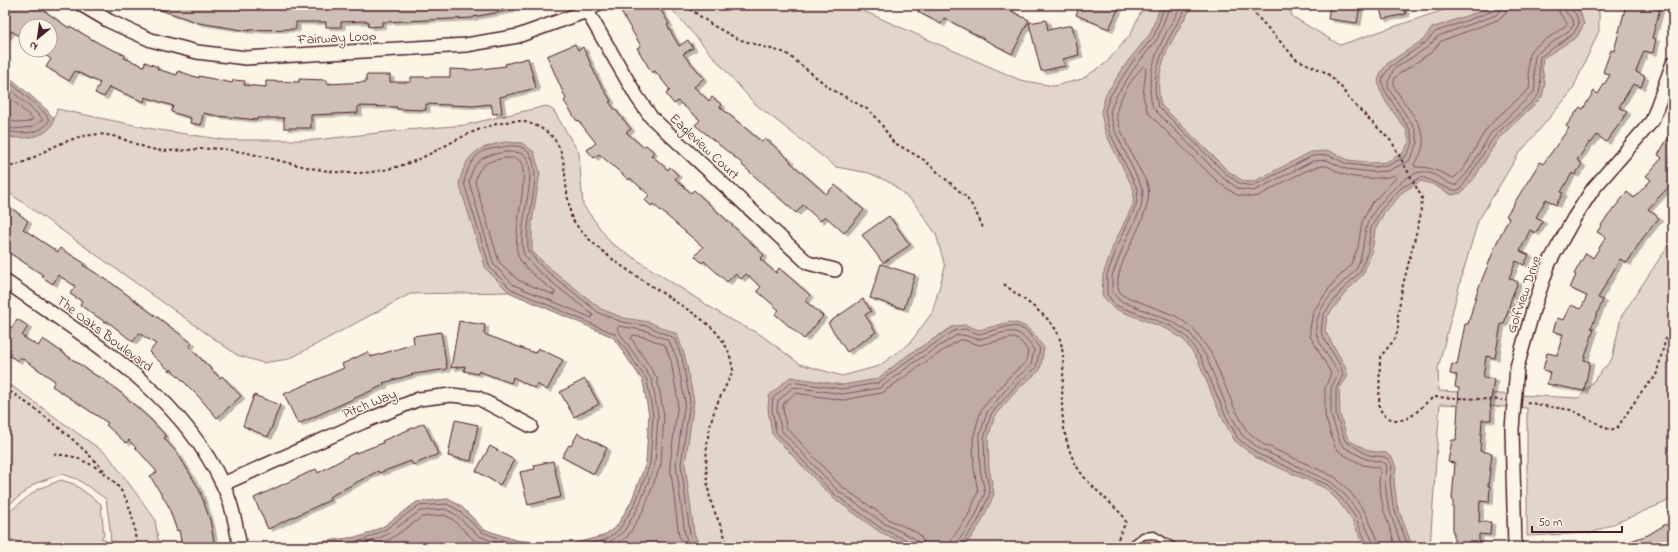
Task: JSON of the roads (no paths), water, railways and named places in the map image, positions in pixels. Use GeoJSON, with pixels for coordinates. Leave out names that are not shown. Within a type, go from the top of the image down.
{"type":"FeatureCollection","features":[{"type":"Feature","properties":{"kind":"street","name":"Fairway Loop"},"geometry":{"type":"LineString","coordinates":[[82,5],[109,21],[151,40],[196,52],[246,58],[466,45],[518,36],[592,8]]}},
{"type":"Feature","properties":{"kind":"street","name":"Eagleview Court"},"geometry":{"type":"LineString","coordinates":[[592,8],[636,97],[651,117],[808,263],[835,270]]}},
{"type":"Feature","properties":{"kind":"street","name":"Golfview Drive"},"geometry":{"type":"LineString","coordinates":[[1515,547],[1512,429],[1514,401],[1517,367],[1533,310],[1549,263],[1574,218],[1593,190],[1652,121],[1673,63]]}},
{"type":"Feature","properties":{"kind":"street","name":"The Oaks Boulevard"},"geometry":{"type":"LineString","coordinates":[[5,281],[113,356],[143,381],[178,415],[206,453],[223,484],[235,521],[240,547]]}},
{"type":"Feature","properties":{"kind":"street","name":"Pitch Way"},"geometry":{"type":"LineString","coordinates":[[223,484],[419,399],[451,396],[478,398],[531,426]]}},
{"type":"Feature","properties":{"kind":"lane"},"geometry":{"type":"LineString","coordinates":[[1129,547],[1143,536],[1154,535],[1174,547]]}},
{"type":"Feature","properties":{"kind":"water"},"geometry":{"type":"Polygon","coordinates":[[[1161,5],[1193,5],[1172,40],[1162,65],[1159,78],[1161,105],[1228,171],[1243,181],[1253,182],[1311,152],[1329,151],[1348,160],[1372,163],[1386,162],[1403,153],[1409,142],[1407,131],[1386,102],[1380,90],[1378,81],[1381,72],[1388,63],[1423,40],[1432,28],[1497,5],[1570,5],[1580,11],[1584,24],[1577,37],[1543,58],[1542,68],[1545,84],[1542,97],[1498,139],[1475,177],[1461,193],[1452,195],[1432,184],[1421,181],[1404,191],[1384,213],[1375,230],[1372,251],[1363,274],[1345,293],[1327,317],[1325,331],[1345,366],[1348,376],[1339,389],[1340,415],[1348,440],[1370,451],[1386,453],[1393,459],[1396,468],[1394,481],[1397,505],[1411,543],[1411,547],[1365,547],[1352,520],[1339,502],[1325,488],[1255,457],[1235,441],[1220,414],[1198,360],[1184,340],[1169,330],[1113,308],[1102,295],[1103,275],[1114,244],[1133,205],[1134,190],[1105,132],[1101,112],[1106,94],[1128,61],[1150,34],[1161,5]]]}},
{"type":"Feature","properties":{"kind":"water"},"geometry":{"type":"Polygon","coordinates":[[[5,73],[47,110],[54,119],[51,127],[46,132],[28,138],[16,138],[5,135],[5,73]]]}},
{"type":"Feature","properties":{"kind":"water"},"geometry":{"type":"Polygon","coordinates":[[[505,142],[522,143],[534,152],[540,173],[532,222],[532,251],[546,265],[601,309],[624,318],[649,322],[677,334],[685,357],[694,401],[685,464],[694,533],[700,547],[307,547],[321,542],[363,536],[384,526],[417,502],[448,499],[461,506],[483,529],[515,540],[565,546],[603,536],[617,526],[631,502],[646,463],[649,415],[643,381],[613,337],[509,292],[486,269],[459,183],[469,158],[480,150],[505,142]]]}},
{"type":"Feature","properties":{"kind":"water"},"geometry":{"type":"Polygon","coordinates":[[[1010,322],[1022,325],[1030,330],[1044,348],[1040,370],[1020,387],[995,415],[988,438],[989,468],[994,494],[981,523],[964,547],[913,547],[880,532],[832,497],[772,434],[768,409],[769,396],[790,377],[843,385],[877,379],[908,355],[954,326],[966,325],[979,330],[1010,322]]]}}]}
